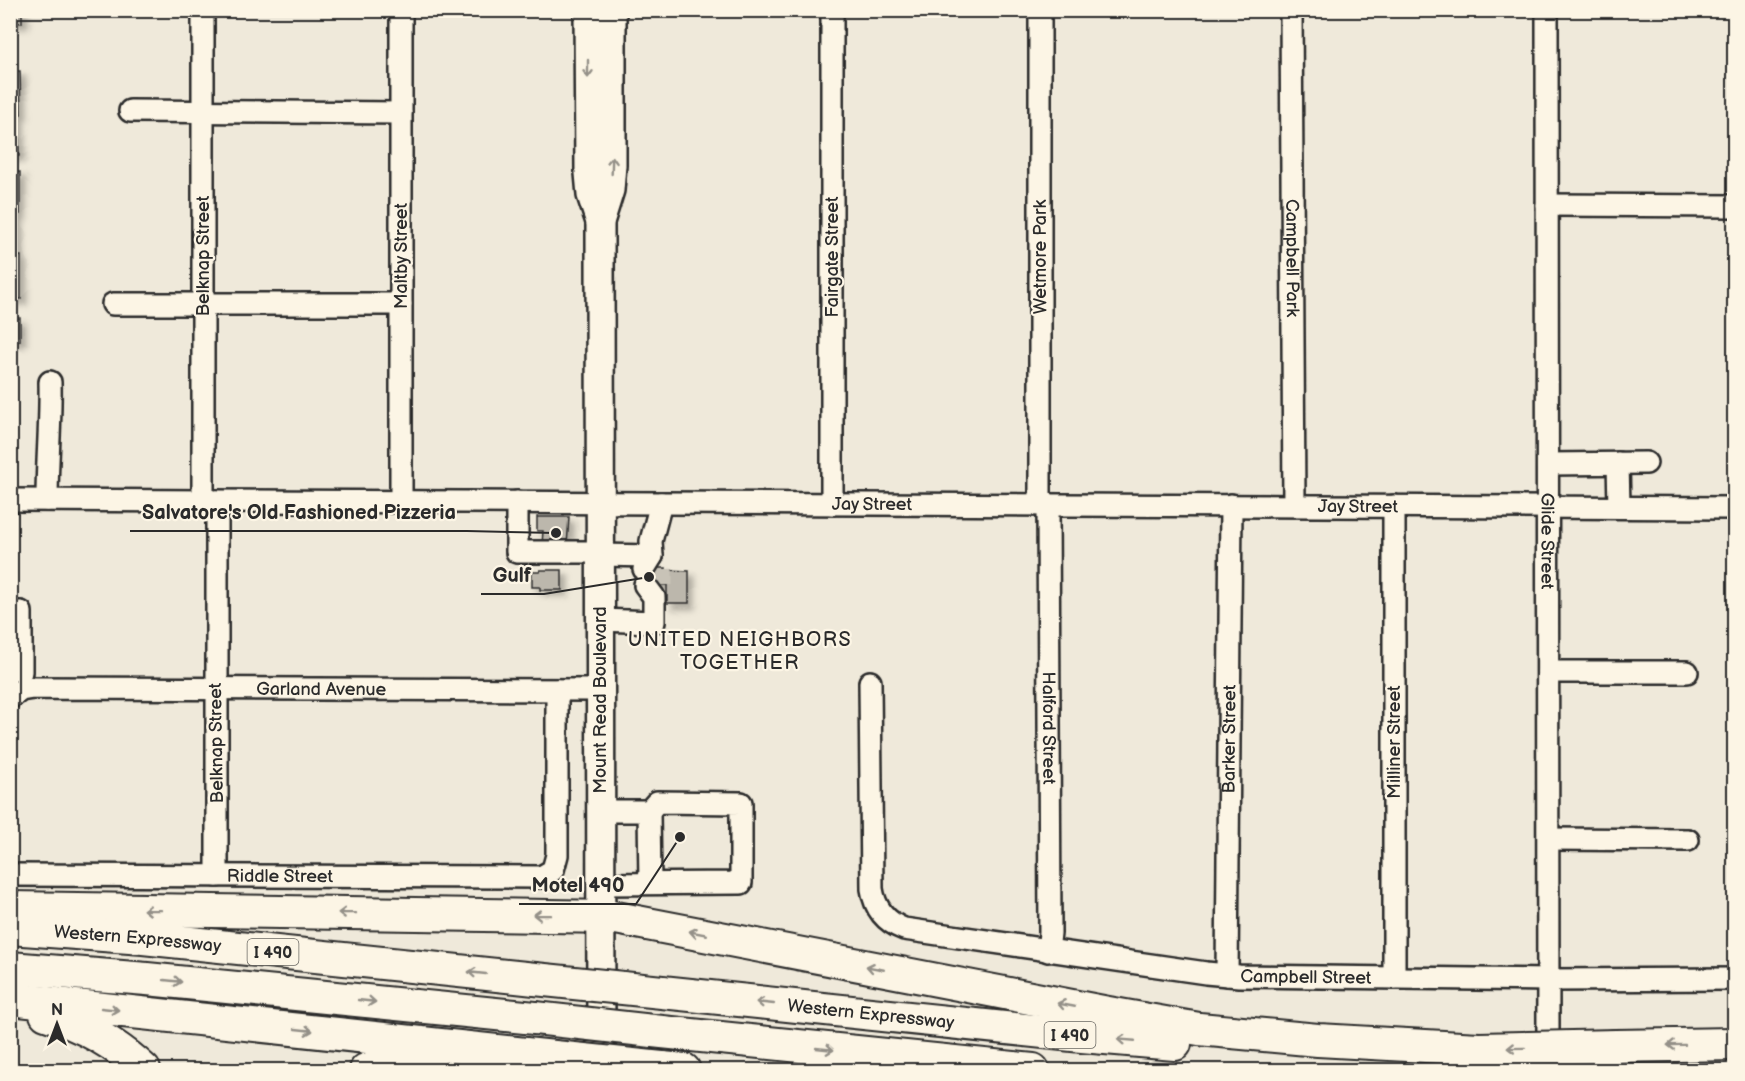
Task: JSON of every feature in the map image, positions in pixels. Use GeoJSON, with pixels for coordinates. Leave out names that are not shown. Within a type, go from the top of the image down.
{"type":"FeatureCollection","features":[{"type":"Feature","properties":{"kind":"highway"},"geometry":{"type":"LineString","coordinates":[[10,908],[601,916],[621,918],[1119,1016],[1199,1029],[1310,1040],[1479,1049]]}},
{"type":"Feature","properties":{"kind":"highway","name":"Western Expressway"},"geometry":{"type":"LineString","coordinates":[[10,928],[143,938],[535,980],[1168,1043],[1291,1050],[1734,1044]]}},
{"type":"Feature","properties":{"kind":"highway","name":"I 490"},"geometry":{"type":"LineString","coordinates":[[10,968],[138,978],[1033,1071]]}},
{"type":"Feature","properties":{"kind":"highway"},"geometry":{"type":"LineString","coordinates":[[10,999],[674,1070]]}},
{"type":"Feature","properties":{"kind":"highway"},"geometry":{"type":"LineString","coordinates":[[10,1004],[52,1015],[81,1027],[114,1046],[144,1071]]}},
{"type":"Feature","properties":{"kind":"highway"},"geometry":{"type":"LineString","coordinates":[[366,1071],[395,1060],[426,1055],[481,1053],[535,1055]]}},
{"type":"Feature","properties":{"kind":"main road","name":"Mount Read Boulevard"},"geometry":{"type":"LineString","coordinates":[[588,10],[589,173],[591,195],[600,222]]}},
{"type":"Feature","properties":{"kind":"main road","name":"Mount Read Boulevard"},"geometry":{"type":"LineString","coordinates":[[600,1069],[600,222],[610,190],[612,171],[612,10]]}},
{"type":"Feature","properties":{"kind":"street","name":"Belknap Street"},"geometry":{"type":"LineString","coordinates":[[203,10],[203,304],[216,689],[218,876]]}},
{"type":"Feature","properties":{"kind":"street","name":"Maltby Street"},"geometry":{"type":"LineString","coordinates":[[401,10],[401,502]]}},
{"type":"Feature","properties":{"kind":"street","name":"Fairgate Street"},"geometry":{"type":"LineString","coordinates":[[832,10],[832,504]]}},
{"type":"Feature","properties":{"kind":"street","name":"Wetmore Park"},"geometry":{"type":"LineString","coordinates":[[1040,10],[1044,504]]}},
{"type":"Feature","properties":{"kind":"street","name":"Campbell Park"},"geometry":{"type":"LineString","coordinates":[[1291,10],[1294,506]]}},
{"type":"Feature","properties":{"kind":"street","name":"Glide Street"},"geometry":{"type":"LineString","coordinates":[[1547,10],[1548,1071]]}},
{"type":"Feature","properties":{"kind":"street"},"geometry":{"type":"LineString","coordinates":[[130,111],[401,113]]}},
{"type":"Feature","properties":{"kind":"street"},"geometry":{"type":"LineString","coordinates":[[1547,205],[1734,206]]}},
{"type":"Feature","properties":{"kind":"street"},"geometry":{"type":"LineString","coordinates":[[113,304],[401,304]]}},
{"type":"Feature","properties":{"kind":"street"},"geometry":{"type":"LineString","coordinates":[[47,500],[51,418],[50,382]]}},
{"type":"Feature","properties":{"kind":"street"},"geometry":{"type":"LineString","coordinates":[[1618,463],[1619,507]]}},
{"type":"Feature","properties":{"kind":"street"},"geometry":{"type":"LineString","coordinates":[[1548,464],[1646,463]]}},
{"type":"Feature","properties":{"kind":"street","name":"Jay Street"},"geometry":{"type":"LineString","coordinates":[[10,500],[1734,507]]}},
{"type":"Feature","properties":{"kind":"street"},"geometry":{"type":"LineString","coordinates":[[517,502],[517,552],[600,554],[653,577]]}},
{"type":"Feature","properties":{"kind":"street"},"geometry":{"type":"LineString","coordinates":[[600,620],[654,621],[651,541],[661,503]]}},
{"type":"Feature","properties":{"kind":"street","name":"Halford Street"},"geometry":{"type":"LineString","coordinates":[[1044,504],[1050,921],[1048,951]]}},
{"type":"Feature","properties":{"kind":"street","name":"Barker Street"},"geometry":{"type":"LineString","coordinates":[[1227,975],[1231,505]]}},
{"type":"Feature","properties":{"kind":"street","name":"Milliner Street"},"geometry":{"type":"LineString","coordinates":[[1394,506],[1394,978]]}},
{"type":"Feature","properties":{"kind":"street"},"geometry":{"type":"LineString","coordinates":[[10,612],[21,612],[22,681]]}},
{"type":"Feature","properties":{"kind":"street"},"geometry":{"type":"LineString","coordinates":[[1548,672],[1687,672]]}},
{"type":"Feature","properties":{"kind":"street","name":"Garland Avenue"},"geometry":{"type":"LineString","coordinates":[[22,681],[216,689],[600,690]]}},
{"type":"Feature","properties":{"kind":"street","name":"Campbell Street"},"geometry":{"type":"LineString","coordinates":[[870,682],[871,880],[875,900],[883,916],[898,927],[910,931],[1227,975],[1547,980],[1734,980]]}},
{"type":"Feature","properties":{"kind":"street","name":"Riddle Street"},"geometry":{"type":"LineString","coordinates":[[10,875],[541,877],[555,866],[557,855],[557,690]]}},
{"type":"Feature","properties":{"kind":"street"},"geometry":{"type":"LineString","coordinates":[[601,884],[741,883],[741,803],[657,802],[649,811],[650,883]]}},
{"type":"Feature","properties":{"kind":"street"},"geometry":{"type":"LineString","coordinates":[[600,811],[649,811]]}},
{"type":"Feature","properties":{"kind":"street"},"geometry":{"type":"LineString","coordinates":[[1548,840],[1688,840]]}},
{"type":"Feature","properties":{"kind":"building"},"geometry":{"type":"Polygon","coordinates":[[[10,10],[22,10],[22,23],[10,22],[10,10]]]}},
{"type":"Feature","properties":{"kind":"building"},"geometry":{"type":"Polygon","coordinates":[[[10,71],[20,71],[19,156],[10,156],[10,71]]]}},
{"type":"Feature","properties":{"kind":"building"},"geometry":{"type":"Polygon","coordinates":[[[10,172],[20,172],[20,214],[17,214],[18,256],[21,256],[21,299],[10,299],[10,172]]]}},
{"type":"Feature","properties":{"kind":"building"},"geometry":{"type":"Polygon","coordinates":[[[10,318],[20,318],[20,341],[10,341],[10,318]]]}},
{"type":"Feature","properties":{"kind":"building"},"geometry":{"type":"Polygon","coordinates":[[[537,517],[569,517],[567,546],[542,545],[543,531],[537,531],[537,517]]]}},
{"type":"Feature","properties":{"kind":"building"},"geometry":{"type":"Polygon","coordinates":[[[639,568],[666,568],[666,585],[639,584],[639,568]]]}},
{"type":"Feature","properties":{"kind":"building"},"geometry":{"type":"Polygon","coordinates":[[[540,570],[562,570],[562,590],[540,590],[540,587],[532,587],[532,572],[540,572],[540,570]]]}},
{"type":"Feature","properties":{"kind":"building"},"geometry":{"type":"Polygon","coordinates":[[[667,570],[689,571],[689,603],[667,603],[667,570]]]}},
{"type":"Feature","properties":{"kind":"tunnel"},"geometry":{"type":"LineString","coordinates":[[662,569],[662,585]]}},
{"type":"Feature","properties":{"kind":"place","name":"Salvatore's Old Fashioned Pizzeria"},"geometry":{"type":"Point","coordinates":[556,533]}},
{"type":"Feature","properties":{"kind":"place","name":"Gulf"},"geometry":{"type":"Point","coordinates":[649,577]}},
{"type":"Feature","properties":{"kind":"place","name":"Motel 490"},"geometry":{"type":"Point","coordinates":[680,837]}},
{"type":"Feature","properties":{"kind":"district","name":"UNITED NEIGHBORS TOGETHER"},"geometry":{"type":"Point","coordinates":[740,650]}}]}
